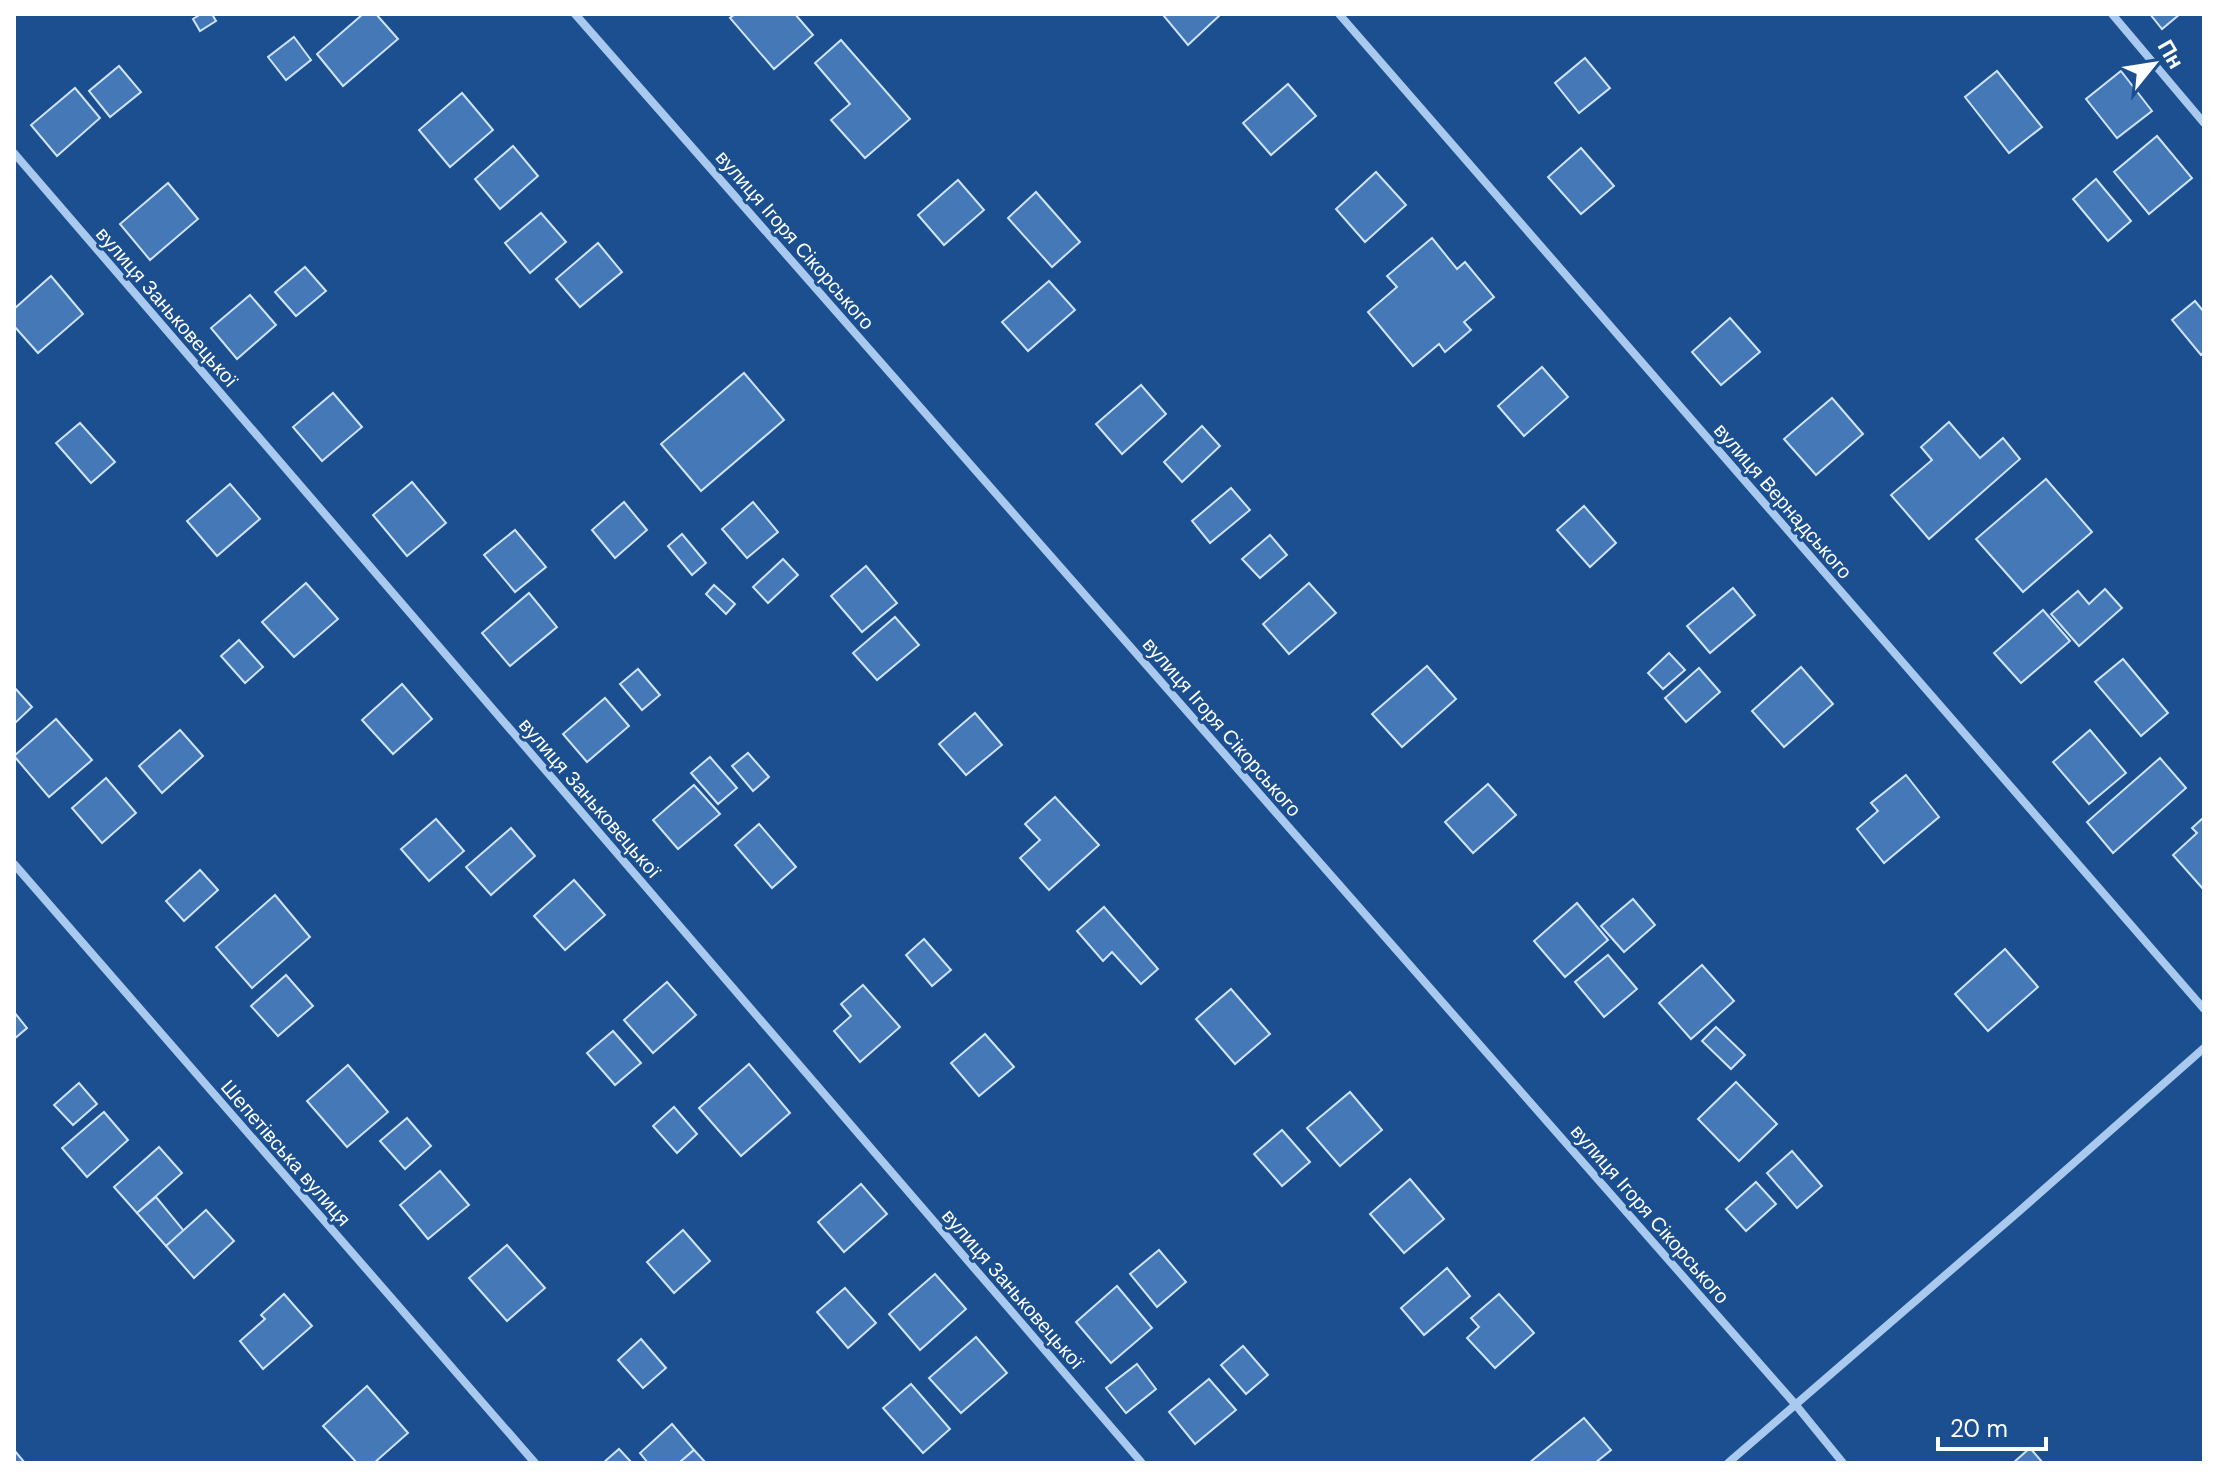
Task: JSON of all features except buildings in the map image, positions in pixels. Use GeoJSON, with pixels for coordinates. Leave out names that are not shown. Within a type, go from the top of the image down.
{"type":"FeatureCollection","features":[{"type":"Feature","properties":{"kind":"street","name":"вулиця Ігоря Сікорського"},"geometry":{"type":"LineString","coordinates":[[575,14],[1795,1404],[1843,1463]]}},
{"type":"Feature","properties":{"kind":"street","name":"вулиця Вернадського"},"geometry":{"type":"LineString","coordinates":[[1339,14],[2204,1009]]}},
{"type":"Feature","properties":{"kind":"street"},"geometry":{"type":"LineString","coordinates":[[2112,14],[2204,123]]}},
{"type":"Feature","properties":{"kind":"street","name":"вулиця Заньковецької"},"geometry":{"type":"LineString","coordinates":[[14,153],[1142,1463]]}},
{"type":"Feature","properties":{"kind":"street","name":"Шепетівська вулиця"},"geometry":{"type":"LineString","coordinates":[[14,864],[535,1463]]}},
{"type":"Feature","properties":{"kind":"street"},"geometry":{"type":"LineString","coordinates":[[1728,1463],[2204,1048]]}}]}
